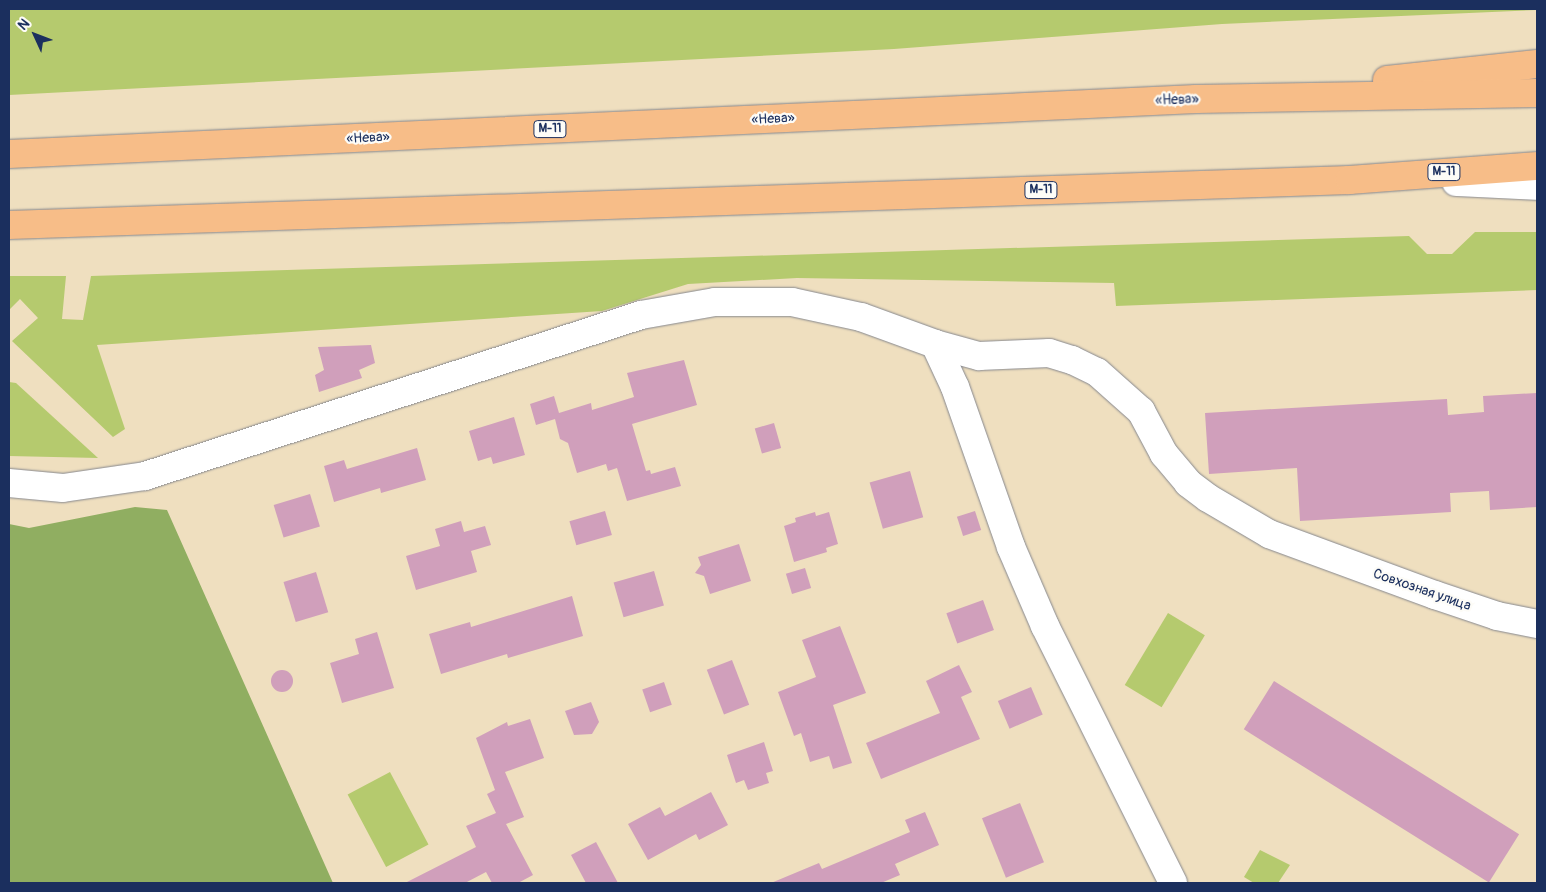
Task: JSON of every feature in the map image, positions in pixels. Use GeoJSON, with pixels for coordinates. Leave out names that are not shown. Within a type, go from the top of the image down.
{"type":"FeatureCollection","features":[{"type":"Feature","properties":{"kind":"highway"},"geometry":{"type":"LineString","coordinates":[[1196,99],[1537,64]]}},
{"type":"Feature","properties":{"kind":"highway","name":"«Нева»"},"geometry":{"type":"LineString","coordinates":[[9,154],[1196,99],[1537,93]]}},
{"type":"Feature","properties":{"kind":"highway","name":"М-11"},"geometry":{"type":"LineString","coordinates":[[9,225],[1350,180],[1537,166]]}},
{"type":"Feature","properties":{"kind":"street"},"geometry":{"type":"LineString","coordinates":[[1350,180],[1537,186]]}},
{"type":"Feature","properties":{"kind":"street","name":"Совхозная улица"},"geometry":{"type":"LineString","coordinates":[[9,483],[64,488],[145,476],[640,315],[715,302],[792,302],[861,317],[935,344],[980,356],[1049,353],[1097,372],[1141,411],[1164,454],[1188,482],[1208,498],[1270,534],[1497,616],[1537,624]]}},
{"type":"Feature","properties":{"kind":"street"},"geometry":{"type":"LineString","coordinates":[[935,344],[955,387],[1011,548],[1045,626],[1173,883]]}},
{"type":"Feature","properties":{"kind":"green space"},"geometry":{"type":"Polygon","coordinates":[[[9,9],[1537,10],[1222,24],[894,49],[9,95],[9,9]]]}},
{"type":"Feature","properties":{"kind":"green space"},"geometry":{"type":"Polygon","coordinates":[[[1475,232],[1537,232],[1537,290],[1116,306],[1114,283],[797,278],[688,284],[602,311],[97,345],[125,429],[113,437],[12,341],[38,318],[20,299],[9,310],[9,276],[66,276],[62,319],[83,320],[91,276],[1409,236],[1427,254],[1452,254],[1475,232]]]}},
{"type":"Feature","properties":{"kind":"green space"},"geometry":{"type":"Polygon","coordinates":[[[9,382],[16,383],[98,458],[9,456],[9,382]]]}},
{"type":"Feature","properties":{"kind":"green space"},"geometry":{"type":"Polygon","coordinates":[[[135,507],[167,510],[333,883],[9,883],[9,524],[29,528],[135,507]]]}},
{"type":"Feature","properties":{"kind":"green space"},"geometry":{"type":"Polygon","coordinates":[[[1168,613],[1205,635],[1162,707],[1125,685],[1168,613]]]}},
{"type":"Feature","properties":{"kind":"green space"},"geometry":{"type":"Polygon","coordinates":[[[390,772],[428,844],[386,867],[348,795],[390,772]]]}},
{"type":"Feature","properties":{"kind":"green space"},"geometry":{"type":"Polygon","coordinates":[[[1260,850],[1290,865],[1278,883],[1254,883],[1244,877],[1260,850]]]}},
{"type":"Feature","properties":{"kind":"building"},"geometry":{"type":"Polygon","coordinates":[[[371,345],[375,363],[359,370],[362,378],[319,392],[315,375],[324,370],[318,347],[371,345]]]}},
{"type":"Feature","properties":{"kind":"building"},"geometry":{"type":"Polygon","coordinates":[[[684,360],[697,405],[632,424],[646,471],[650,470],[651,474],[675,467],[681,486],[627,501],[617,468],[608,471],[606,464],[577,473],[568,443],[560,439],[555,419],[536,425],[530,404],[554,396],[559,413],[591,403],[592,410],[634,397],[627,373],[684,360]]]}},
{"type":"Feature","properties":{"kind":"building"},"geometry":{"type":"Polygon","coordinates":[[[1537,393],[1537,507],[1490,510],[1489,491],[1450,493],[1451,512],[1300,521],[1297,468],[1209,474],[1205,413],[1447,399],[1448,415],[1484,412],[1483,396],[1537,393]]]}},
{"type":"Feature","properties":{"kind":"building"},"geometry":{"type":"Polygon","coordinates":[[[514,417],[525,455],[493,464],[491,457],[478,461],[469,431],[514,417]]]}},
{"type":"Feature","properties":{"kind":"building"},"geometry":{"type":"Polygon","coordinates":[[[774,423],[781,448],[762,454],[755,429],[774,423]]]}},
{"type":"Feature","properties":{"kind":"building"},"geometry":{"type":"Polygon","coordinates":[[[417,448],[426,480],[381,493],[380,488],[334,502],[324,466],[344,460],[347,469],[417,448]]]}},
{"type":"Feature","properties":{"kind":"building"},"geometry":{"type":"Polygon","coordinates":[[[910,471],[923,517],[883,529],[870,483],[910,471]]]}},
{"type":"Feature","properties":{"kind":"building"},"geometry":{"type":"Polygon","coordinates":[[[310,494],[320,527],[284,538],[274,505],[310,494]]]}},
{"type":"Feature","properties":{"kind":"building"},"geometry":{"type":"Polygon","coordinates":[[[605,511],[612,535],[576,545],[569,521],[605,511]]]}},
{"type":"Feature","properties":{"kind":"building"},"geometry":{"type":"Polygon","coordinates":[[[975,511],[981,530],[963,536],[957,517],[975,511]]]}},
{"type":"Feature","properties":{"kind":"building"},"geometry":{"type":"Polygon","coordinates":[[[815,512],[816,516],[829,512],[838,544],[826,548],[827,552],[794,562],[784,526],[796,522],[795,518],[815,512]]]}},
{"type":"Feature","properties":{"kind":"building"},"geometry":{"type":"Polygon","coordinates":[[[461,521],[464,532],[485,526],[491,545],[471,551],[477,572],[416,590],[406,556],[440,546],[435,529],[461,521]]]}},
{"type":"Feature","properties":{"kind":"building"},"geometry":{"type":"Polygon","coordinates":[[[739,544],[751,581],[710,594],[704,576],[695,573],[701,565],[698,557],[739,544]]]}},
{"type":"Feature","properties":{"kind":"building"},"geometry":{"type":"Polygon","coordinates":[[[805,568],[811,588],[792,594],[786,574],[805,568]]]}},
{"type":"Feature","properties":{"kind":"building"},"geometry":{"type":"Polygon","coordinates":[[[654,571],[664,606],[624,617],[614,583],[654,571]]]}},
{"type":"Feature","properties":{"kind":"building"},"geometry":{"type":"Polygon","coordinates":[[[316,572],[328,612],[296,622],[283,582],[316,572]]]}},
{"type":"Feature","properties":{"kind":"building"},"geometry":{"type":"Polygon","coordinates":[[[572,596],[583,636],[508,658],[507,654],[441,674],[429,634],[470,622],[471,627],[572,596]]]}},
{"type":"Feature","properties":{"kind":"building"},"geometry":{"type":"Polygon","coordinates":[[[983,600],[994,630],[957,643],[946,613],[983,600]]]}},
{"type":"Feature","properties":{"kind":"building"},"geometry":{"type":"Polygon","coordinates":[[[840,626],[866,693],[833,705],[852,763],[833,769],[829,756],[810,762],[801,733],[794,736],[778,692],[816,677],[802,640],[840,626]]]}},
{"type":"Feature","properties":{"kind":"building"},"geometry":{"type":"Polygon","coordinates":[[[377,632],[394,688],[342,703],[330,663],[359,654],[355,639],[377,632]]]}},
{"type":"Feature","properties":{"kind":"building"},"geometry":{"type":"Polygon","coordinates":[[[732,660],[749,705],[724,714],[707,670],[732,660]]]}},
{"type":"Feature","properties":{"kind":"building"},"geometry":{"type":"Polygon","coordinates":[[[959,665],[972,692],[961,697],[980,739],[881,779],[866,743],[940,713],[926,681],[959,665]]]}},
{"type":"Feature","properties":{"kind":"building"},"geometry":{"type":"Polygon","coordinates":[[[282,670],[292,677],[293,681],[286,691],[282,692],[272,685],[271,681],[278,671],[282,670]]]}},
{"type":"Feature","properties":{"kind":"building"},"geometry":{"type":"Polygon","coordinates":[[[1274,681],[1519,834],[1489,882],[1244,729],[1274,681]]]}},
{"type":"Feature","properties":{"kind":"building"},"geometry":{"type":"Polygon","coordinates":[[[664,682],[672,705],[650,712],[642,689],[664,682]]]}},
{"type":"Feature","properties":{"kind":"building"},"geometry":{"type":"Polygon","coordinates":[[[1031,687],[1043,715],[1010,729],[998,701],[1031,687]]]}},
{"type":"Feature","properties":{"kind":"building"},"geometry":{"type":"Polygon","coordinates":[[[591,702],[599,722],[592,734],[574,735],[565,711],[591,702]]]}},
{"type":"Feature","properties":{"kind":"building"},"geometry":{"type":"Polygon","coordinates":[[[530,719],[544,758],[505,772],[524,817],[506,824],[533,875],[518,883],[492,883],[486,872],[465,883],[405,883],[476,847],[466,826],[496,813],[487,794],[495,790],[476,738],[507,722],[508,726],[530,719]]]}},
{"type":"Feature","properties":{"kind":"building"},"geometry":{"type":"Polygon","coordinates":[[[764,742],[773,771],[766,773],[769,783],[748,790],[744,780],[736,783],[727,755],[764,742]]]}},
{"type":"Feature","properties":{"kind":"building"},"geometry":{"type":"Polygon","coordinates":[[[711,792],[728,825],[699,840],[696,834],[648,860],[628,824],[660,807],[665,816],[711,792]]]}},
{"type":"Feature","properties":{"kind":"building"},"geometry":{"type":"Polygon","coordinates":[[[1020,803],[1044,862],[1006,878],[982,818],[1020,803]]]}},
{"type":"Feature","properties":{"kind":"building"},"geometry":{"type":"Polygon","coordinates":[[[925,812],[939,845],[895,864],[900,875],[881,883],[771,883],[819,863],[822,869],[910,832],[905,820],[925,812]]]}},
{"type":"Feature","properties":{"kind":"building"},"geometry":{"type":"Polygon","coordinates":[[[596,842],[618,883],[586,883],[571,855],[596,842]]]}}]}
